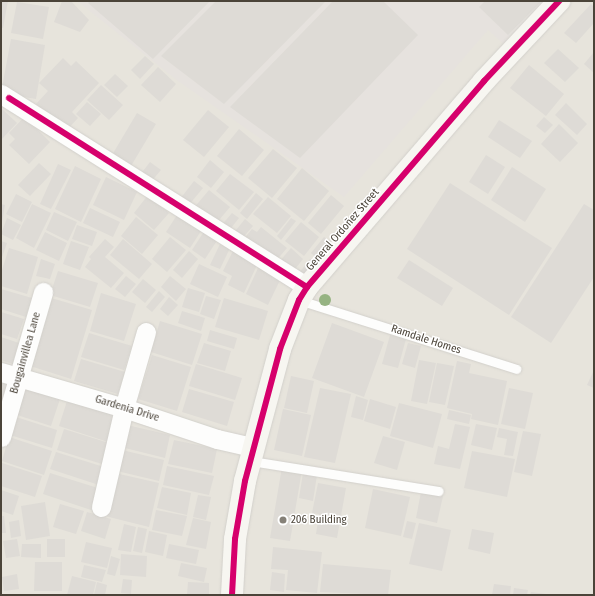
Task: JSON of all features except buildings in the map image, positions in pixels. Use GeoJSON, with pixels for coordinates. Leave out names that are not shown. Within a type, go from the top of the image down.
{"type":"FeatureCollection","features":[{"type":"Feature","properties":{"kind":"main road","name":"General Ordoñez Street"},"geometry":{"type":"LineString","coordinates":[[232,595],[235,539],[251,454],[280,349],[303,293],[484,81],[559,1]]}},
{"type":"Feature","properties":{"kind":"street"},"geometry":{"type":"LineString","coordinates":[[5,96],[303,293]]}},
{"type":"Feature","properties":{"kind":"street","name":"Bougainvillea Lane"},"geometry":{"type":"LineString","coordinates":[[1,437],[20,378],[43,292]]}},
{"type":"Feature","properties":{"kind":"street"},"geometry":{"type":"LineString","coordinates":[[101,507],[124,408],[146,332]]}},
{"type":"Feature","properties":{"kind":"street","name":"Gardenia Drive"},"geometry":{"type":"LineString","coordinates":[[1,372],[124,408],[217,439],[251,454]]}},
{"type":"Feature","properties":{"kind":"lane","name":"Ramdale Homes"},"geometry":{"type":"LineString","coordinates":[[303,293],[335,311],[516,369]]}},
{"type":"Feature","properties":{"kind":"lane"},"geometry":{"type":"LineString","coordinates":[[251,454],[439,491]]}},
{"type":"Feature","properties":{"kind":"shaded area"},"geometry":{"type":"Polygon","coordinates":[[[1,1],[594,1],[594,595],[1,595],[1,1]]]}},
{"type":"Feature","properties":{"kind":"shaded area"},"geometry":{"type":"Polygon","coordinates":[[[77,1],[550,1],[507,47],[488,30],[344,197],[178,81],[77,1]]]}},
{"type":"Feature","properties":{"kind":"cycle path"},"geometry":{"type":"LineString","coordinates":[[232,595],[235,539],[245,481],[280,349],[299,300],[307,287],[484,81],[559,1]]}},
{"type":"Feature","properties":{"kind":"cycle path"},"geometry":{"type":"LineString","coordinates":[[9,98],[307,287]]}},
{"type":"Feature","properties":{"kind":"place","name":"206 Building"},"geometry":{"type":"Point","coordinates":[283,520]}}]}
